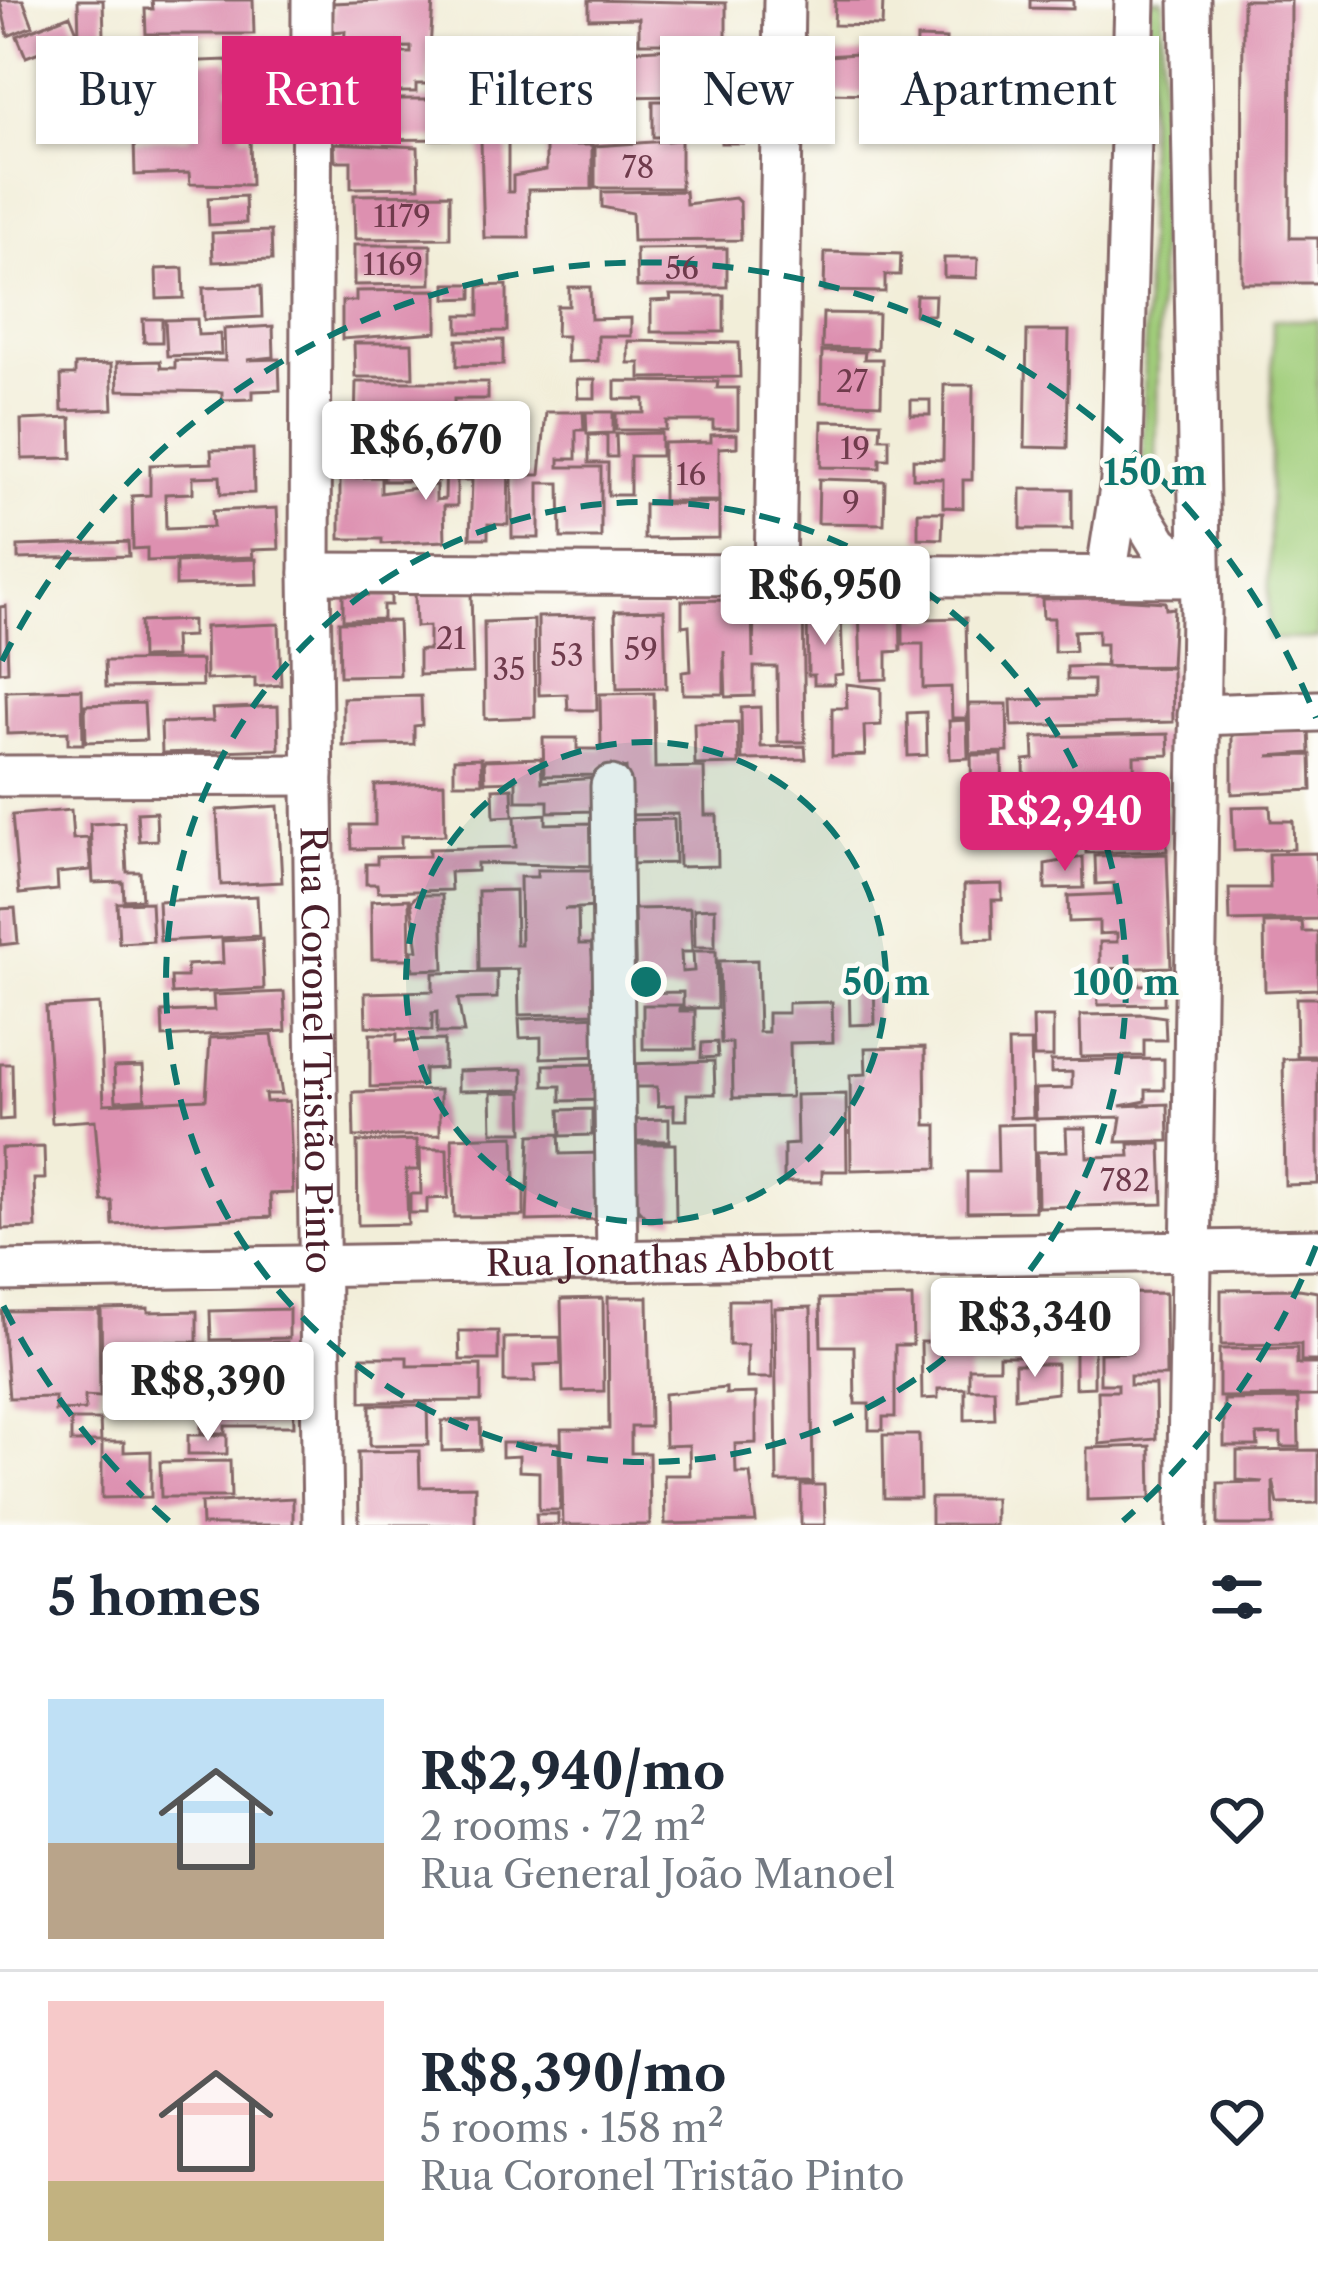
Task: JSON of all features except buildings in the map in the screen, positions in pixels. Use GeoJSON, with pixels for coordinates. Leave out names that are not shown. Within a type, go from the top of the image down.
{"type":"FeatureCollection","features":[{"type":"Feature","properties":{"kind":"street","name":"Rua Coronel Tristão Pinto"},"geometry":{"type":"LineString","coordinates":[[312,0],[310,574],[323,1525]]}},
{"type":"Feature","properties":{"kind":"street"},"geometry":{"type":"LineString","coordinates":[[775,575],[784,0]]}},
{"type":"Feature","properties":{"kind":"street"},"geometry":{"type":"LineString","coordinates":[[1106,576],[1121,482],[1135,0]]}},
{"type":"Feature","properties":{"kind":"street"},"geometry":{"type":"LineString","coordinates":[[1187,1525],[1198,715],[1190,0]]}},
{"type":"Feature","properties":{"kind":"street"},"geometry":{"type":"LineString","coordinates":[[1121,482],[1160,544],[1198,577]]}},
{"type":"Feature","properties":{"kind":"street"},"geometry":{"type":"LineString","coordinates":[[310,574],[1198,577]]}},
{"type":"Feature","properties":{"kind":"street"},"geometry":{"type":"LineString","coordinates":[[1198,715],[1318,711]]}},
{"type":"Feature","properties":{"kind":"street"},"geometry":{"type":"LineString","coordinates":[[0,776],[313,775]]}},
{"type":"Feature","properties":{"kind":"street"},"geometry":{"type":"LineString","coordinates":[[611,786],[616,1261]]}},
{"type":"Feature","properties":{"kind":"street","name":"Rua Jonathas Abbott"},"geometry":{"type":"LineString","coordinates":[[0,1271],[1318,1249]]}},
{"type":"Feature","properties":{"kind":"green space"},"geometry":{"type":"Polygon","coordinates":[[[1150,0],[1163,0],[1156,475],[1143,475],[1148,144],[1159,144],[1159,36],[1149,36],[1150,0]]]}},
{"type":"Feature","properties":{"kind":"green space"},"geometry":{"type":"Polygon","coordinates":[[[1273,320],[1318,320],[1318,639],[1268,639],[1273,320]]]}}]}
